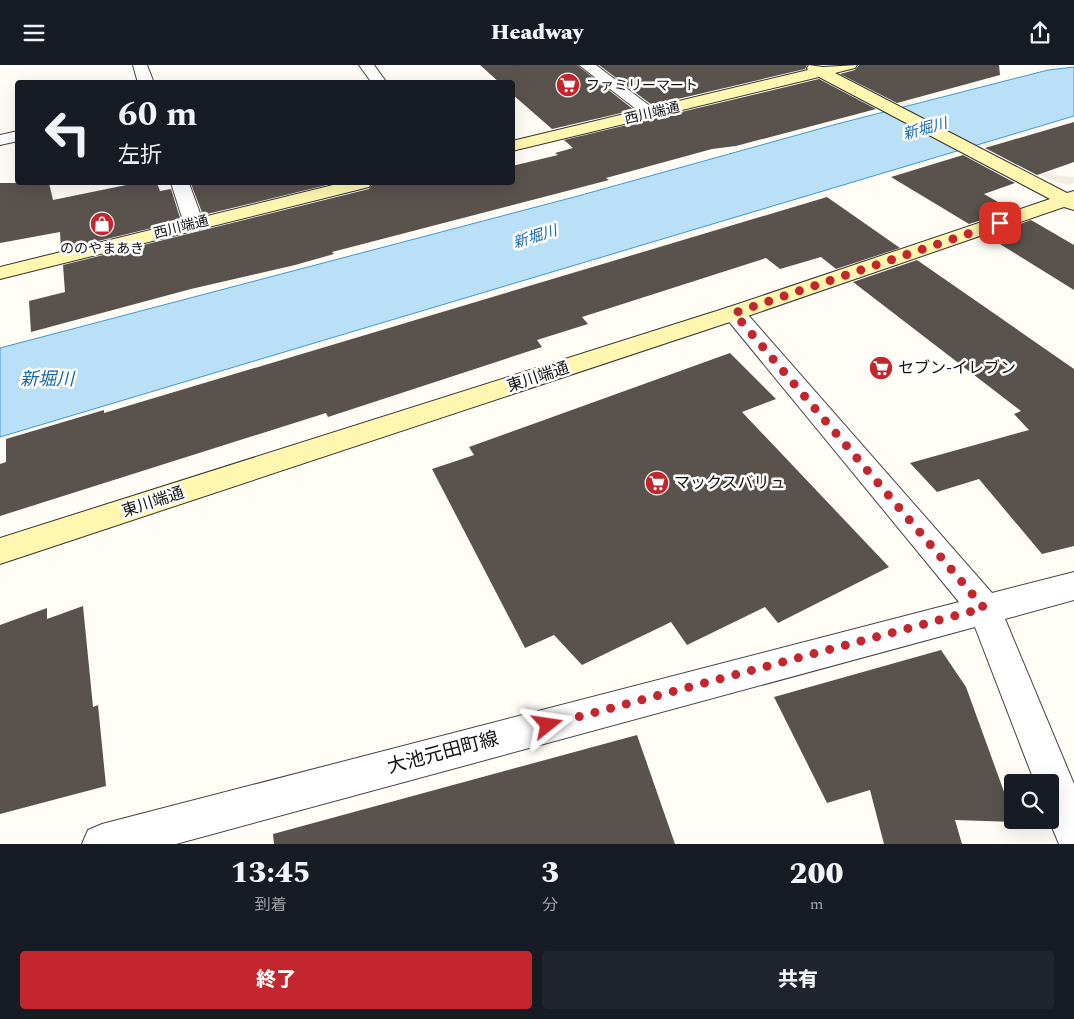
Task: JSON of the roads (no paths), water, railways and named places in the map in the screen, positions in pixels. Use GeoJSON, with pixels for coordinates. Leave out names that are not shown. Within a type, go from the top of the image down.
{"type":"FeatureCollection","features":[{"type":"Feature","properties":{"kind":"street"},"geometry":{"type":"LineString","coordinates":[[140,65],[145,80]]}},
{"type":"Feature","properties":{"kind":"street"},"geometry":{"type":"LineString","coordinates":[[366,65],[378,80]]}},
{"type":"Feature","properties":{"kind":"street"},"geometry":{"type":"LineString","coordinates":[[586,65],[651,113]]}},
{"type":"Feature","properties":{"kind":"street","name":"西川端通"},"geometry":{"type":"LineString","coordinates":[[515,145],[651,113],[815,69],[850,65]]}},
{"type":"Feature","properties":{"kind":"street"},"geometry":{"type":"LineString","coordinates":[[815,69],[1071,200]]}},
{"type":"Feature","properties":{"kind":"street"},"geometry":{"type":"LineString","coordinates":[[0,140],[15,137]]}},
{"type":"Feature","properties":{"kind":"street"},"geometry":{"type":"LineString","coordinates":[[181,185],[194,223]]}},
{"type":"Feature","properties":{"kind":"street","name":"西川端通"},"geometry":{"type":"LineString","coordinates":[[0,273],[194,223],[354,185]]}},
{"type":"Feature","properties":{"kind":"street","name":"東川端通"},"geometry":{"type":"LineString","coordinates":[[0,551],[734,313],[1071,200]]}},
{"type":"Feature","properties":{"kind":"street"},"geometry":{"type":"LineString","coordinates":[[734,313],[984,608],[1074,832]]}},
{"type":"Feature","properties":{"kind":"street","name":"大池元田町線"},"geometry":{"type":"LineString","coordinates":[[102,844],[984,608],[1074,586]]}},
{"type":"Feature","properties":{"kind":"water","name":"新堀川"},"geometry":{"type":"Polygon","coordinates":[[[1074,67],[1074,116],[0,437],[0,348],[578,196],[837,124],[1048,70],[1074,67]]]}},
{"type":"Feature","properties":{"kind":"place","name":"ファミリーマート"},"geometry":{"type":"Point","coordinates":[568,85]}},
{"type":"Feature","properties":{"kind":"place","name":"ののやまあき"},"geometry":{"type":"Point","coordinates":[102,224]}},
{"type":"Feature","properties":{"kind":"place","name":"セブン-イレブン"},"geometry":{"type":"Point","coordinates":[881,368]}},
{"type":"Feature","properties":{"kind":"place","name":"マックスバリュ"},"geometry":{"type":"Point","coordinates":[657,483]}}]}
